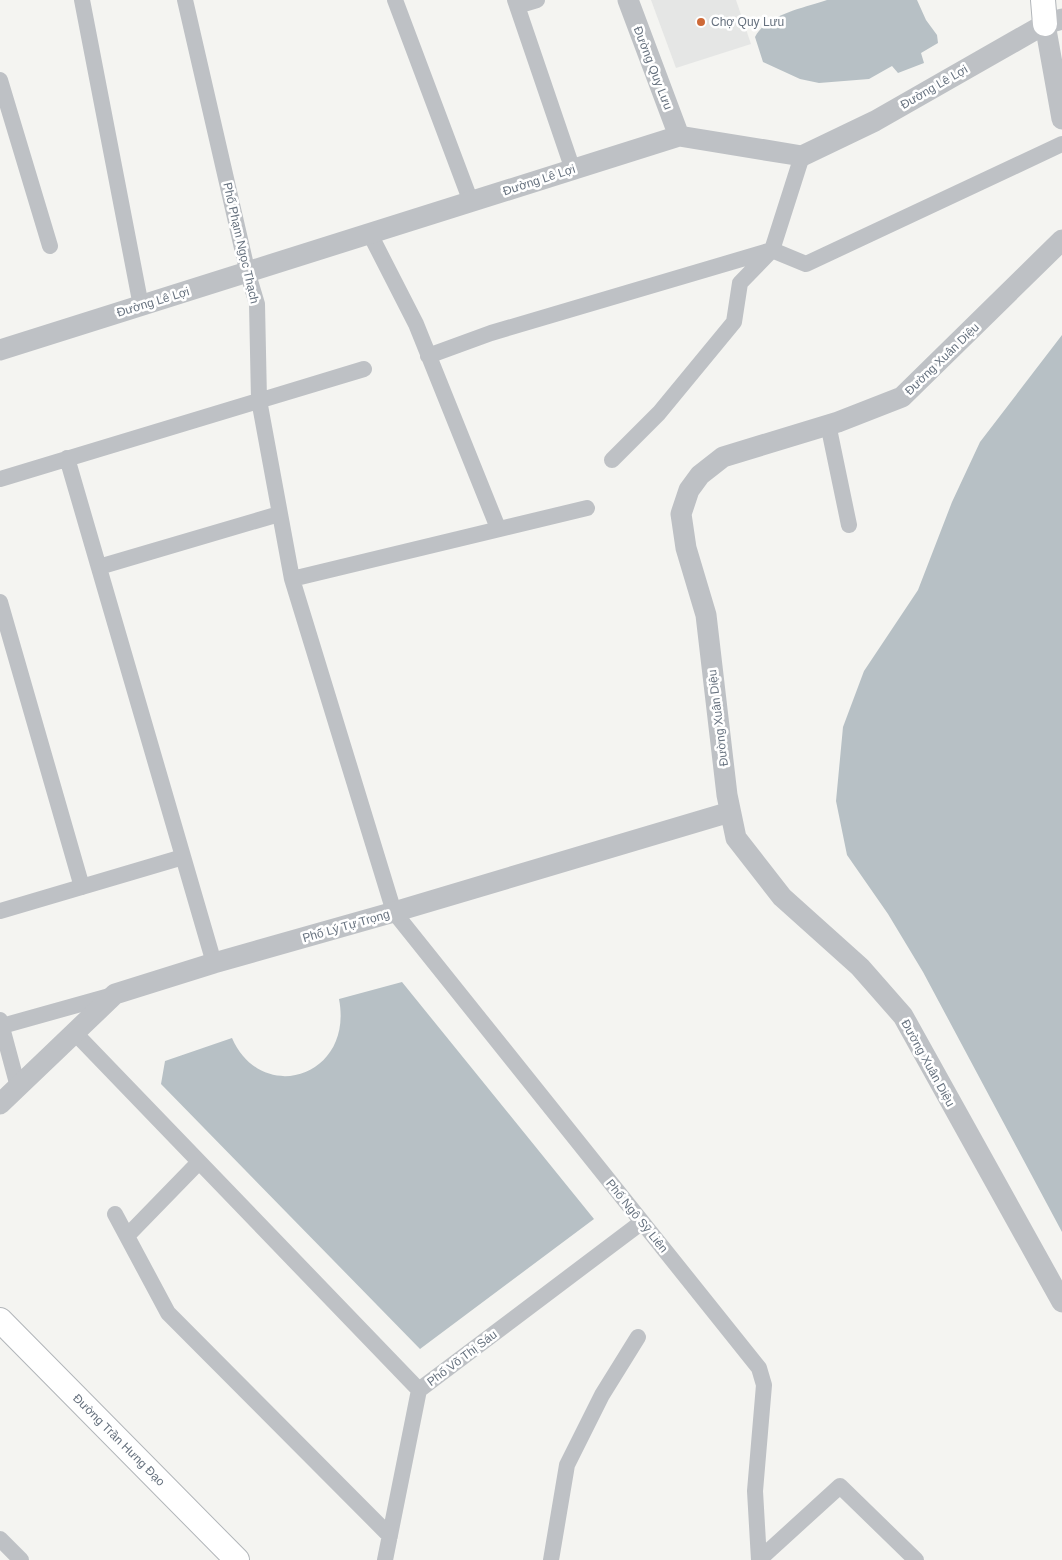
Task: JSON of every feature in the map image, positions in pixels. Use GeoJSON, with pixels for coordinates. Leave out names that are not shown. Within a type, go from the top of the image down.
{"type":"FeatureCollection","features":[{"type":"Feature","properties":{"kind":"main road"},"geometry":{"type":"LineString","coordinates":[[1043,0],[1054,22]]}},
{"type":"Feature","properties":{"kind":"main road","name":"Đường Trần Hưng Đạo"},"geometry":{"type":"LineString","coordinates":[[0,1320],[238,1560]]}},
{"type":"Feature","properties":{"kind":"street"},"geometry":{"type":"LineString","coordinates":[[82,0],[141,306]]}},
{"type":"Feature","properties":{"kind":"street","name":"Phố Phạm Ngọc Thạch"},"geometry":{"type":"LineString","coordinates":[[185,0],[248,274],[257,304],[259,400],[292,579],[394,912]]}},
{"type":"Feature","properties":{"kind":"street"},"geometry":{"type":"LineString","coordinates":[[395,0],[471,202]]}},
{"type":"Feature","properties":{"kind":"street"},"geometry":{"type":"LineString","coordinates":[[536,0],[516,3],[573,170]]}},
{"type":"Feature","properties":{"kind":"street","name":"Đường Quy Lưu"},"geometry":{"type":"LineString","coordinates":[[628,0],[679,136]]}},
{"type":"Feature","properties":{"kind":"street"},"geometry":{"type":"LineString","coordinates":[[1054,22],[1062,119]]}},
{"type":"Feature","properties":{"kind":"street","name":"Đường Lê Lợi"},"geometry":{"type":"LineString","coordinates":[[0,350],[248,274],[679,136],[802,156],[874,121],[1054,22]]}},
{"type":"Feature","properties":{"kind":"street"},"geometry":{"type":"LineString","coordinates":[[0,80],[2,97],[50,246]]}},
{"type":"Feature","properties":{"kind":"street"},"geometry":{"type":"LineString","coordinates":[[428,356],[491,333],[772,250],[806,264],[1062,144]]}},
{"type":"Feature","properties":{"kind":"street"},"geometry":{"type":"LineString","coordinates":[[612,460],[659,413],[734,322],[740,283],[772,250],[802,156]]}},
{"type":"Feature","properties":{"kind":"street"},"geometry":{"type":"LineString","coordinates":[[370,234],[416,324],[498,528]]}},
{"type":"Feature","properties":{"kind":"street","name":"Đường Xuân Diệu"},"geometry":{"type":"LineString","coordinates":[[1062,240],[902,397],[828,424],[723,457],[700,474],[684,501],[681,514],[682,527],[706,615],[730,812],[736,838],[782,897],[860,967],[903,1016],[1062,1302]]}},
{"type":"Feature","properties":{"kind":"street"},"geometry":{"type":"LineString","coordinates":[[0,479],[364,369]]}},
{"type":"Feature","properties":{"kind":"street"},"geometry":{"type":"LineString","coordinates":[[828,424],[848,525]]}},
{"type":"Feature","properties":{"kind":"street"},"geometry":{"type":"LineString","coordinates":[[67,458],[214,963]]}},
{"type":"Feature","properties":{"kind":"street"},"geometry":{"type":"LineString","coordinates":[[292,579],[587,508]]}},
{"type":"Feature","properties":{"kind":"street"},"geometry":{"type":"LineString","coordinates":[[99,568],[280,514]]}},
{"type":"Feature","properties":{"kind":"street"},"geometry":{"type":"LineString","coordinates":[[0,602],[82,887]]}},
{"type":"Feature","properties":{"kind":"street","name":"Phố Lý Tự Trọng"},"geometry":{"type":"LineString","coordinates":[[0,1104],[115,994],[214,963],[394,912],[730,812]]}},
{"type":"Feature","properties":{"kind":"street"},"geometry":{"type":"LineString","coordinates":[[0,911],[183,857]]}},
{"type":"Feature","properties":{"kind":"street","name":"Phố Ngô Sỹ Liên"},"geometry":{"type":"LineString","coordinates":[[394,912],[759,1368],[764,1385],[755,1491],[760,1559]]}},
{"type":"Feature","properties":{"kind":"street"},"geometry":{"type":"LineString","coordinates":[[18,1086],[1,1023],[115,994]]}},
{"type":"Feature","properties":{"kind":"street"},"geometry":{"type":"LineString","coordinates":[[74,1033],[420,1390]]}},
{"type":"Feature","properties":{"kind":"street"},"geometry":{"type":"LineString","coordinates":[[127,1236],[199,1162]]}},
{"type":"Feature","properties":{"kind":"street"},"geometry":{"type":"LineString","coordinates":[[115,1214],[168,1313],[390,1536]]}},
{"type":"Feature","properties":{"kind":"street","name":"Phố Võ Thị Sáu"},"geometry":{"type":"LineString","coordinates":[[385,1560],[420,1390],[642,1222]]}},
{"type":"Feature","properties":{"kind":"street"},"geometry":{"type":"LineString","coordinates":[[551,1560],[567,1465],[602,1394],[638,1337]]}},
{"type":"Feature","properties":{"kind":"street"},"geometry":{"type":"LineString","coordinates":[[760,1559],[840,1486],[916,1560]]}},
{"type":"Feature","properties":{"kind":"street"},"geometry":{"type":"LineString","coordinates":[[0,1539],[21,1560]]}},
{"type":"Feature","properties":{"kind":"shaded area","name":"Chợ Quy Lưu"},"geometry":{"type":"Polygon","coordinates":[[[651,0],[736,0],[751,44],[676,68],[651,0]]]}},
{"type":"Feature","properties":{"kind":"shaded area"},"geometry":{"type":"Polygon","coordinates":[[[827,0],[917,0],[926,20],[937,35],[938,43],[921,53],[924,63],[898,73],[892,66],[869,79],[819,83],[800,79],[763,62],[755,37],[761,29],[777,17],[827,0]]]}},
{"type":"Feature","properties":{"kind":"shaded area"},"geometry":{"type":"Polygon","coordinates":[[[1062,335],[1062,1232],[923,972],[888,914],[847,855],[836,801],[843,727],[864,671],[918,590],[952,502],[980,442],[1062,335]]]}},
{"type":"Feature","properties":{"kind":"shaded area"},"geometry":{"type":"Polygon","coordinates":[[[402,982],[594,1219],[420,1349],[161,1084],[165,1061],[232,1038],[246,1059],[263,1072],[283,1076],[302,1073],[320,1064],[333,1048],[340,1026],[339,999],[402,982]]]}},
{"type":"Feature","properties":{"kind":"place","name":"Chợ Quy Lưu"},"geometry":{"type":"Point","coordinates":[701,22]}}]}
